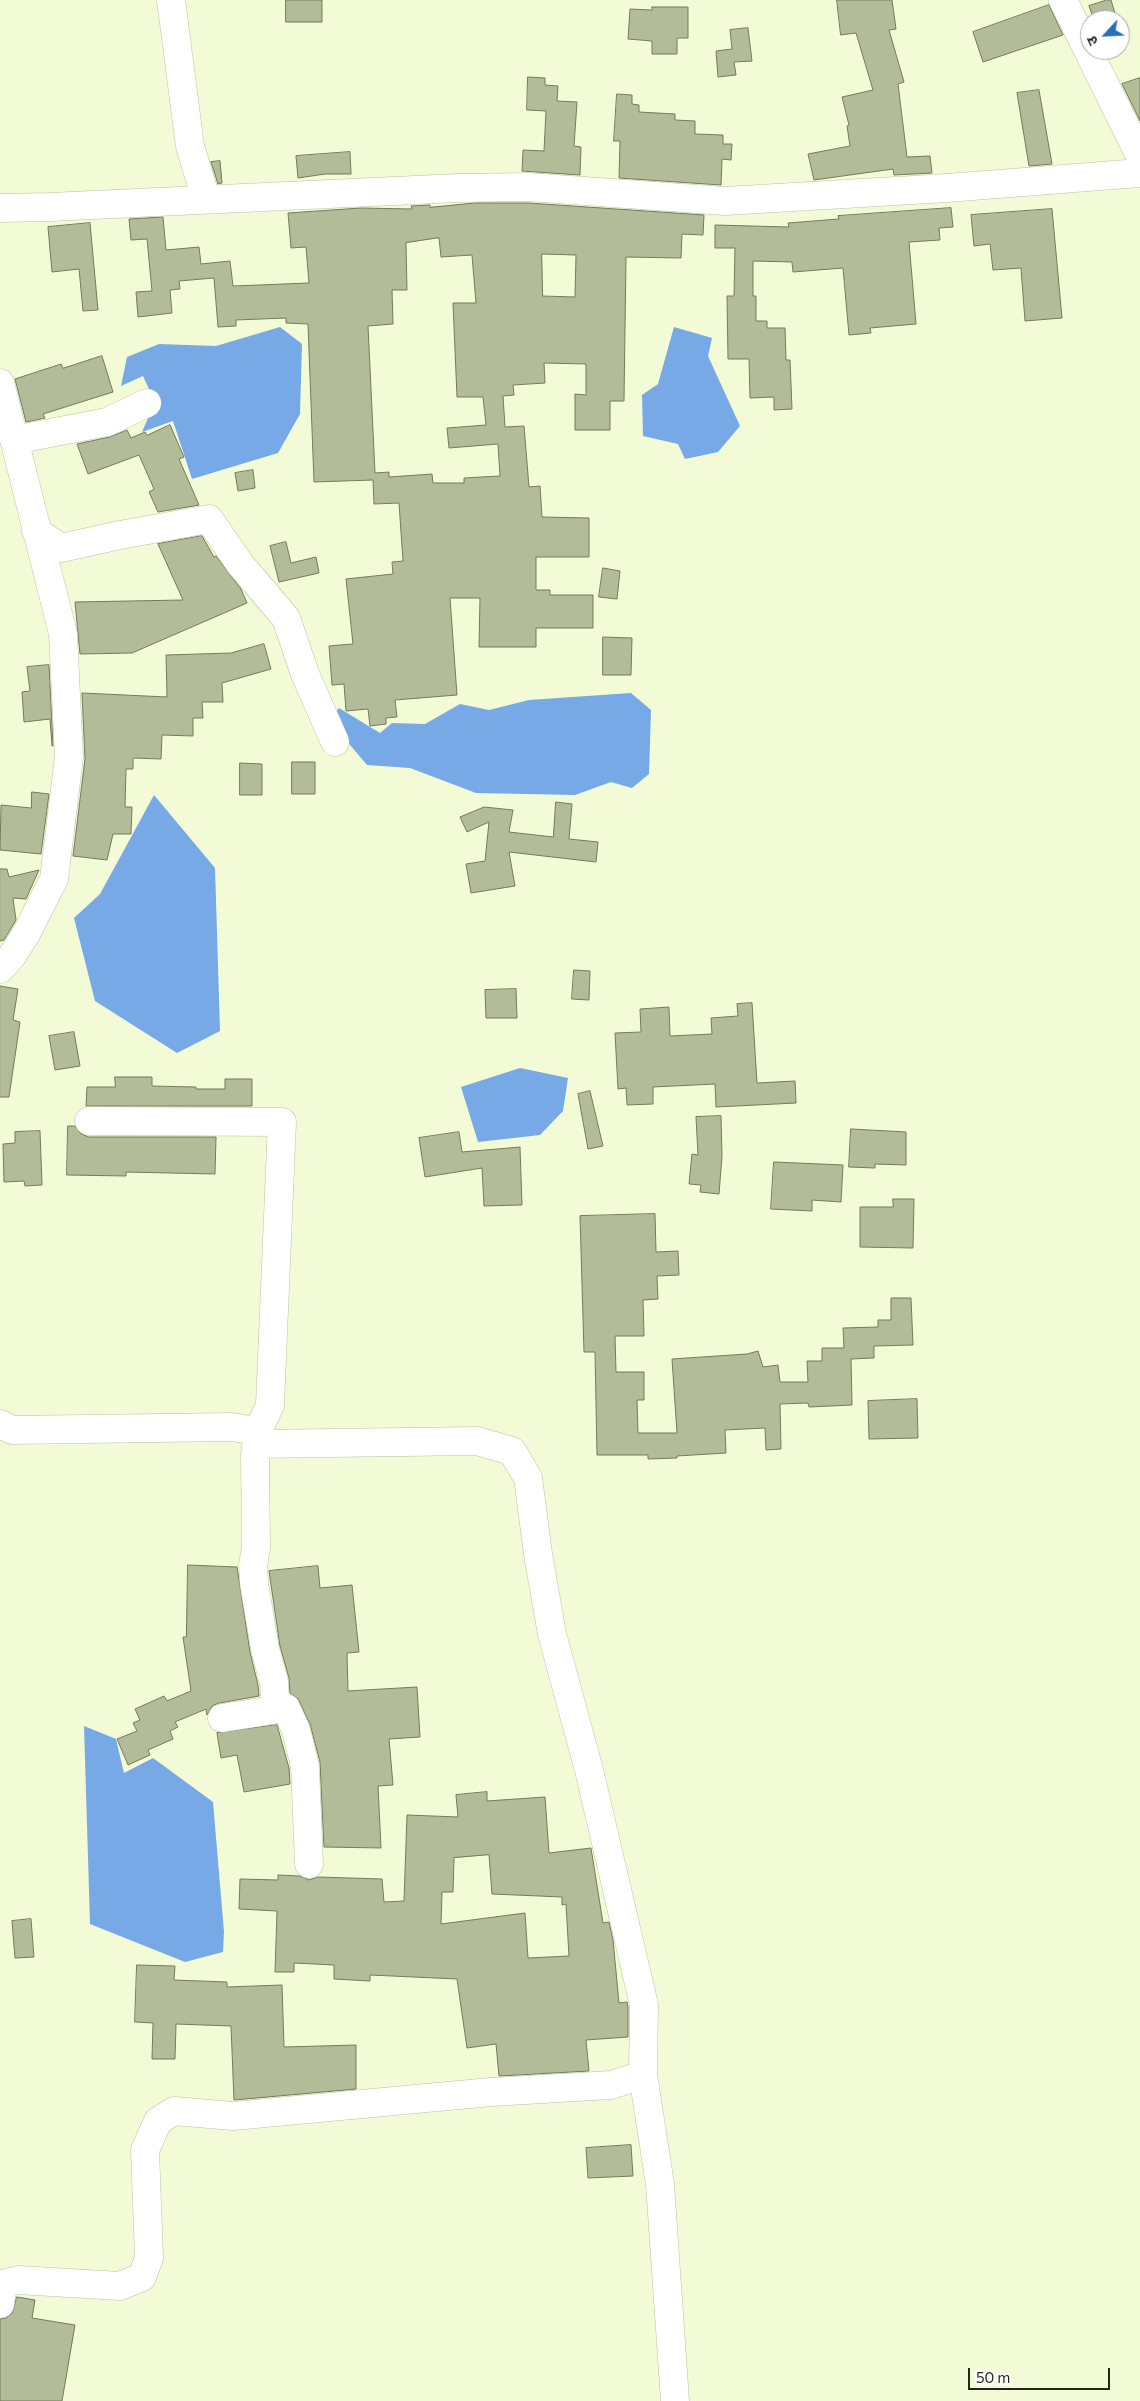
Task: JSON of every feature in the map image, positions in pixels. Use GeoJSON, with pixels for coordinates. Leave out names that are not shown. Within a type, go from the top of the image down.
{"type":"FeatureCollection","features":[{"type":"Feature","properties":{"kind":"street"},"geometry":{"type":"LineString","coordinates":[[171,0],[190,146],[206,199]]}},
{"type":"Feature","properties":{"kind":"street"},"geometry":{"type":"LineString","coordinates":[[1062,0],[1140,156]]}},
{"type":"Feature","properties":{"kind":"street"},"geometry":{"type":"LineString","coordinates":[[0,208],[458,188],[528,187],[725,201],[947,188],[1140,173]]}},
{"type":"Feature","properties":{"kind":"street"},"geometry":{"type":"LineString","coordinates":[[0,383],[63,634],[69,757],[54,879],[26,934],[12,956],[0,969]]}},
{"type":"Feature","properties":{"kind":"street"},"geometry":{"type":"LineString","coordinates":[[14,440],[107,422],[147,403]]}},
{"type":"Feature","properties":{"kind":"street"},"geometry":{"type":"LineString","coordinates":[[36,531],[61,548],[209,519],[240,564],[286,618],[305,674],[335,742]]}},
{"type":"Feature","properties":{"kind":"street"},"geometry":{"type":"LineString","coordinates":[[89,1121],[282,1122],[270,1405],[258,1438],[254,1583],[265,1649],[274,1682],[275,1698],[278,1704],[286,1708],[296,1730],[305,1766],[309,1864]]}},
{"type":"Feature","properties":{"kind":"street"},"geometry":{"type":"LineString","coordinates":[[0,1424],[12,1430],[231,1426],[258,1438],[477,1441],[512,1452],[528,1478],[538,1554],[552,1634],[604,1828],[644,2006],[643,2075],[660,2184],[674,2401]]}},
{"type":"Feature","properties":{"kind":"street"},"geometry":{"type":"LineString","coordinates":[[222,1718],[286,1708]]}},
{"type":"Feature","properties":{"kind":"street"},"geometry":{"type":"LineString","coordinates":[[0,2304],[6,2283],[18,2280],[120,2286],[142,2277],[149,2258],[144,2150],[158,2121],[174,2111],[233,2116],[491,2092],[611,2085],[643,2075]]}},
{"type":"Feature","properties":{"kind":"water"},"geometry":{"type":"Polygon","coordinates":[[[280,327],[302,344],[300,414],[278,453],[192,479],[173,421],[142,432],[155,402],[143,376],[121,386],[127,357],[159,344],[216,346],[280,327]]]}},
{"type":"Feature","properties":{"kind":"water"},"geometry":{"type":"Polygon","coordinates":[[[674,327],[712,338],[708,356],[740,426],[718,452],[685,459],[678,444],[643,436],[642,395],[658,384],[674,327]]]}},
{"type":"Feature","properties":{"kind":"water"},"geometry":{"type":"Polygon","coordinates":[[[631,693],[651,710],[649,774],[632,788],[611,782],[575,795],[476,793],[410,768],[367,765],[329,720],[339,708],[380,733],[392,723],[425,724],[460,704],[489,710],[529,700],[631,693]]]}},
{"type":"Feature","properties":{"kind":"water"},"geometry":{"type":"Polygon","coordinates":[[[154,795],[215,868],[220,1031],[177,1053],[95,1001],[74,918],[100,894],[154,795]]]}},
{"type":"Feature","properties":{"kind":"water"},"geometry":{"type":"Polygon","coordinates":[[[520,1068],[568,1078],[563,1111],[540,1135],[478,1142],[461,1087],[520,1068]]]}},
{"type":"Feature","properties":{"kind":"water"},"geometry":{"type":"Polygon","coordinates":[[[84,1726],[116,1739],[124,1773],[153,1758],[213,1802],[224,1932],[223,1952],[185,1962],[90,1924],[84,1726]]]}},
{"type":"Feature","properties":{"kind":"building"},"geometry":{"type":"Polygon","coordinates":[[[286,0],[322,0],[322,22],[286,22],[286,0]]]}},
{"type":"Feature","properties":{"kind":"building"},"geometry":{"type":"Polygon","coordinates":[[[837,0],[892,0],[896,29],[889,30],[904,82],[898,84],[907,157],[930,156],[932,173],[894,175],[893,169],[814,180],[808,154],[850,146],[847,126],[849,125],[842,97],[873,90],[856,33],[841,35],[837,0]]]}},
{"type":"Feature","properties":{"kind":"building"},"geometry":{"type":"Polygon","coordinates":[[[1111,0],[1114,10],[1090,10],[1089,6],[1111,0]]]}},
{"type":"Feature","properties":{"kind":"building"},"geometry":{"type":"Polygon","coordinates":[[[1049,5],[1063,35],[983,62],[973,32],[1049,5]]]}},
{"type":"Feature","properties":{"kind":"building"},"geometry":{"type":"Polygon","coordinates":[[[652,7],[688,7],[688,38],[677,38],[677,54],[652,54],[652,41],[628,39],[630,9],[652,10],[652,7]]]}},
{"type":"Feature","properties":{"kind":"building"},"geometry":{"type":"Polygon","coordinates":[[[748,28],[752,61],[734,62],[736,75],[718,77],[716,51],[732,49],[730,30],[748,28]]]}},
{"type":"Feature","properties":{"kind":"building"},"geometry":{"type":"Polygon","coordinates":[[[528,77],[545,78],[545,85],[558,86],[557,101],[577,102],[574,146],[581,147],[580,175],[522,171],[523,150],[544,151],[546,111],[527,110],[528,77]]]}},
{"type":"Feature","properties":{"kind":"building"},"geometry":{"type":"Polygon","coordinates":[[[1140,78],[1140,121],[1122,84],[1140,78]]]}},
{"type":"Feature","properties":{"kind":"building"},"geometry":{"type":"Polygon","coordinates":[[[1039,90],[1052,164],[1029,166],[1017,93],[1039,90]]]}},
{"type":"Feature","properties":{"kind":"building"},"geometry":{"type":"Polygon","coordinates":[[[617,94],[632,95],[632,104],[639,105],[639,112],[675,114],[675,120],[695,121],[695,134],[723,135],[723,144],[732,144],[731,160],[722,159],[721,185],[619,178],[620,141],[614,141],[617,94]]]}},
{"type":"Feature","properties":{"kind":"building"},"geometry":{"type":"Polygon","coordinates":[[[350,152],[351,174],[325,174],[298,178],[296,156],[350,152]]]}},
{"type":"Feature","properties":{"kind":"building"},"geometry":{"type":"Polygon","coordinates":[[[220,161],[222,183],[218,184],[211,162],[220,161]]]}},
{"type":"Feature","properties":{"kind":"building"},"geometry":{"type":"Polygon","coordinates":[[[475,203],[528,203],[704,215],[703,235],[682,234],[681,258],[626,257],[624,401],[610,401],[610,430],[575,430],[575,394],[586,395],[586,364],[544,363],[545,383],[513,385],[514,395],[503,396],[505,427],[524,426],[529,487],[540,486],[542,517],[589,518],[589,557],[536,557],[536,590],[550,590],[550,595],[593,595],[593,628],[536,628],[536,647],[479,647],[480,598],[450,598],[457,695],[395,700],[397,717],[386,718],[386,724],[370,726],[368,709],[346,711],[344,684],[332,685],[329,646],[353,644],[346,579],[393,574],[392,562],[403,561],[399,503],[374,504],[373,480],[314,482],[308,324],[286,323],[286,318],[236,320],[236,326],[218,327],[214,278],[179,281],[180,289],[170,290],[172,313],[138,317],[136,292],[152,291],[147,239],[131,240],[129,219],[163,217],[166,250],[199,247],[201,264],[230,261],[233,286],[309,283],[306,247],[291,248],[288,213],[361,208],[412,209],[411,206],[430,205],[430,207],[475,203]],[[439,238],[406,243],[407,290],[392,290],[393,324],[368,326],[375,473],[389,472],[389,477],[432,474],[433,483],[464,483],[464,478],[500,476],[498,444],[449,448],[447,428],[486,425],[483,397],[457,397],[453,303],[476,303],[472,255],[441,257],[439,238]],[[542,254],[543,296],[575,297],[576,255],[542,254]]]}},
{"type":"Feature","properties":{"kind":"building"},"geometry":{"type":"Polygon","coordinates":[[[951,208],[953,227],[939,228],[940,240],[909,242],[916,324],[870,328],[871,333],[849,335],[843,268],[793,272],[792,262],[753,261],[753,296],[756,296],[756,321],[767,321],[767,328],[785,328],[786,360],[790,360],[792,409],[774,410],[774,397],[750,398],[749,359],[728,359],[727,296],[734,296],[735,248],[715,248],[715,225],[789,227],[788,223],[839,219],[838,216],[951,208]]]}},
{"type":"Feature","properties":{"kind":"building"},"geometry":{"type":"Polygon","coordinates":[[[1052,209],[1062,318],[1025,321],[1021,268],[993,270],[990,244],[974,246],[971,215],[1052,209]]]}},
{"type":"Feature","properties":{"kind":"building"},"geometry":{"type":"Polygon","coordinates":[[[90,223],[98,310],[83,311],[79,269],[52,272],[48,227],[90,223]]]}},
{"type":"Feature","properties":{"kind":"building"},"geometry":{"type":"Polygon","coordinates":[[[102,356],[113,392],[43,414],[45,418],[26,422],[15,379],[61,364],[63,368],[102,356]]]}},
{"type":"Feature","properties":{"kind":"building"},"geometry":{"type":"Polygon","coordinates":[[[170,425],[184,457],[179,459],[199,505],[158,512],[149,492],[154,489],[139,455],[88,474],[77,444],[110,437],[127,430],[131,438],[145,432],[147,435],[170,425]]]}},
{"type":"Feature","properties":{"kind":"building"},"geometry":{"type":"Polygon","coordinates":[[[253,470],[255,488],[238,491],[235,473],[253,470]]]}},
{"type":"Feature","properties":{"kind":"building"},"geometry":{"type":"Polygon","coordinates":[[[202,536],[214,557],[216,556],[241,589],[247,603],[132,653],[80,654],[75,602],[183,600],[158,544],[202,536]]]}},
{"type":"Feature","properties":{"kind":"building"},"geometry":{"type":"Polygon","coordinates":[[[286,542],[291,563],[316,557],[319,573],[279,582],[270,546],[286,542]]]}},
{"type":"Feature","properties":{"kind":"building"},"geometry":{"type":"Polygon","coordinates":[[[603,568],[620,571],[617,599],[599,597],[603,568]]]}},
{"type":"Feature","properties":{"kind":"building"},"geometry":{"type":"Polygon","coordinates":[[[603,637],[632,638],[631,675],[603,675],[603,637]]]}},
{"type":"Feature","properties":{"kind":"building"},"geometry":{"type":"Polygon","coordinates":[[[264,644],[271,669],[222,683],[223,702],[202,702],[203,718],[193,718],[193,736],[162,735],[161,759],[133,758],[133,769],[126,769],[125,807],[132,807],[131,834],[113,834],[107,860],[73,856],[85,759],[82,693],[167,697],[166,655],[231,653],[264,644]]]}},
{"type":"Feature","properties":{"kind":"building"},"geometry":{"type":"Polygon","coordinates":[[[49,665],[53,746],[50,719],[24,722],[22,692],[30,691],[27,667],[49,665]]]}},
{"type":"Feature","properties":{"kind":"building"},"geometry":{"type":"Polygon","coordinates":[[[292,762],[315,762],[315,794],[292,794],[292,762]]]}},
{"type":"Feature","properties":{"kind":"building"},"geometry":{"type":"Polygon","coordinates":[[[240,763],[262,764],[262,795],[240,795],[240,763]]]}},
{"type":"Feature","properties":{"kind":"building"},"geometry":{"type":"Polygon","coordinates":[[[32,792],[49,794],[41,854],[0,850],[1,805],[31,808],[32,792]]]}},
{"type":"Feature","properties":{"kind":"building"},"geometry":{"type":"Polygon","coordinates":[[[556,802],[572,804],[569,839],[598,842],[596,862],[509,852],[515,886],[471,893],[466,864],[485,861],[489,822],[467,832],[460,817],[484,807],[513,810],[509,832],[553,837],[556,802]]]}},
{"type":"Feature","properties":{"kind":"building"},"geometry":{"type":"Polygon","coordinates":[[[0,869],[7,869],[9,877],[39,870],[26,899],[13,898],[16,920],[4,940],[0,941],[0,869]]]}},
{"type":"Feature","properties":{"kind":"building"},"geometry":{"type":"Polygon","coordinates":[[[574,970],[590,971],[589,1000],[572,999],[574,970]]]}},
{"type":"Feature","properties":{"kind":"building"},"geometry":{"type":"Polygon","coordinates":[[[0,986],[18,989],[13,1020],[20,1022],[9,1097],[0,1097],[0,986]]]}},
{"type":"Feature","properties":{"kind":"building"},"geometry":{"type":"Polygon","coordinates":[[[516,989],[517,1018],[486,1018],[485,990],[516,989]]]}},
{"type":"Feature","properties":{"kind":"building"},"geometry":{"type":"Polygon","coordinates":[[[752,1003],[757,1083],[795,1081],[796,1103],[716,1107],[715,1084],[653,1087],[653,1104],[627,1105],[626,1088],[618,1089],[615,1033],[641,1032],[640,1009],[669,1007],[670,1036],[712,1034],[711,1018],[738,1016],[737,1004],[752,1003]]]}},
{"type":"Feature","properties":{"kind":"building"},"geometry":{"type":"Polygon","coordinates":[[[74,1032],[80,1066],[55,1070],[49,1036],[74,1032]]]}},
{"type":"Feature","properties":{"kind":"building"},"geometry":{"type":"Polygon","coordinates":[[[115,1077],[152,1077],[152,1086],[196,1087],[196,1089],[225,1089],[225,1079],[252,1079],[252,1106],[86,1106],[87,1087],[115,1087],[115,1077]]]}},
{"type":"Feature","properties":{"kind":"building"},"geometry":{"type":"Polygon","coordinates":[[[590,1091],[603,1146],[588,1149],[578,1094],[590,1091]]]}},
{"type":"Feature","properties":{"kind":"building"},"geometry":{"type":"Polygon","coordinates":[[[721,1116],[722,1156],[719,1194],[700,1192],[701,1185],[689,1184],[692,1154],[698,1155],[696,1117],[721,1116]]]}},
{"type":"Feature","properties":{"kind":"building"},"geometry":{"type":"Polygon","coordinates":[[[68,1126],[75,1126],[81,1134],[89,1137],[216,1137],[215,1174],[126,1172],[126,1176],[67,1175],[68,1126]]]}},
{"type":"Feature","properties":{"kind":"building"},"geometry":{"type":"Polygon","coordinates":[[[851,1129],[906,1132],[906,1165],[875,1164],[875,1168],[849,1167],[851,1129]]]}},
{"type":"Feature","properties":{"kind":"building"},"geometry":{"type":"Polygon","coordinates":[[[40,1131],[42,1185],[25,1186],[24,1181],[4,1182],[3,1144],[15,1143],[15,1132],[40,1131]]]}},
{"type":"Feature","properties":{"kind":"building"},"geometry":{"type":"Polygon","coordinates":[[[459,1132],[462,1152],[520,1147],[522,1205],[484,1206],[482,1168],[425,1177],[419,1138],[459,1132]]]}},
{"type":"Feature","properties":{"kind":"building"},"geometry":{"type":"Polygon","coordinates":[[[774,1162],[843,1165],[841,1202],[812,1200],[812,1211],[771,1209],[774,1162]]]}},
{"type":"Feature","properties":{"kind":"building"},"geometry":{"type":"Polygon","coordinates":[[[893,1199],[914,1199],[913,1248],[860,1247],[860,1207],[893,1207],[893,1199]]]}},
{"type":"Feature","properties":{"kind":"building"},"geometry":{"type":"Polygon","coordinates":[[[655,1214],[656,1252],[678,1251],[679,1275],[657,1276],[658,1299],[643,1300],[644,1336],[615,1336],[616,1372],[644,1372],[644,1400],[637,1400],[638,1433],[677,1433],[672,1359],[747,1354],[758,1351],[763,1367],[778,1365],[780,1382],[808,1382],[807,1361],[822,1361],[822,1348],[844,1348],[843,1328],[878,1327],[878,1320],[891,1320],[891,1298],[911,1298],[913,1345],[874,1346],[874,1358],[851,1359],[852,1405],[809,1407],[808,1403],[780,1404],[781,1449],[766,1450],[765,1428],[725,1430],[726,1453],[648,1459],[648,1455],[597,1455],[595,1352],[584,1352],[580,1216],[655,1214]]]}},
{"type":"Feature","properties":{"kind":"building"},"geometry":{"type":"Polygon","coordinates":[[[917,1399],[918,1438],[869,1439],[868,1401],[917,1399]]]}},
{"type":"Feature","properties":{"kind":"building"},"geometry":{"type":"Polygon","coordinates":[[[188,1565],[237,1567],[259,1696],[219,1703],[212,1706],[207,1715],[206,1709],[175,1722],[178,1727],[170,1731],[173,1739],[148,1750],[150,1755],[128,1765],[117,1739],[137,1731],[133,1723],[140,1720],[135,1709],[164,1696],[167,1701],[191,1691],[183,1637],[186,1637],[188,1565]]]}},
{"type":"Feature","properties":{"kind":"building"},"geometry":{"type":"Polygon","coordinates":[[[318,1566],[320,1588],[352,1585],[359,1652],[347,1653],[348,1691],[417,1687],[420,1737],[389,1739],[393,1785],[378,1786],[381,1848],[324,1847],[320,1762],[310,1724],[298,1699],[290,1693],[289,1678],[280,1646],[269,1571],[318,1566]]]}},
{"type":"Feature","properties":{"kind":"building"},"geometry":{"type":"Polygon","coordinates":[[[277,1725],[289,1768],[290,1784],[244,1792],[237,1755],[221,1758],[217,1733],[277,1725]]]}},
{"type":"Feature","properties":{"kind":"building"},"geometry":{"type":"Polygon","coordinates":[[[487,1792],[487,1801],[545,1797],[549,1853],[591,1848],[603,1923],[609,1922],[613,1940],[619,2003],[627,2002],[628,2007],[628,2037],[586,2040],[589,2071],[499,2076],[496,2044],[467,2048],[457,1979],[370,1975],[370,1981],[334,1979],[334,1965],[294,1963],[294,1972],[275,1972],[277,1911],[239,1909],[240,1879],[278,1880],[278,1875],[300,1876],[309,1880],[318,1877],[382,1879],[384,1902],[404,1901],[407,1815],[458,1817],[456,1795],[487,1792]],[[489,1855],[454,1858],[453,1892],[442,1892],[441,1924],[525,1913],[528,1958],[569,1956],[566,1904],[562,1905],[562,1897],[492,1894],[489,1855]]]}},
{"type":"Feature","properties":{"kind":"building"},"geometry":{"type":"Polygon","coordinates":[[[31,1919],[34,1957],[15,1958],[12,1921],[31,1919]]]}},
{"type":"Feature","properties":{"kind":"building"},"geometry":{"type":"Polygon","coordinates":[[[137,1965],[175,1966],[174,1980],[227,1982],[227,1987],[282,1985],[284,2047],[356,2045],[356,2089],[234,2100],[231,2026],[176,2024],[175,2059],[152,2059],[153,2023],[135,2022],[137,1965]]]}},
{"type":"Feature","properties":{"kind":"building"},"geometry":{"type":"Polygon","coordinates":[[[631,2145],[633,2176],[588,2178],[586,2148],[631,2145]]]}},
{"type":"Feature","properties":{"kind":"building"},"geometry":{"type":"Polygon","coordinates":[[[17,2297],[35,2300],[32,2318],[75,2325],[62,2401],[0,2401],[0,2319],[6,2318],[12,2313],[17,2297]]]}}]}
